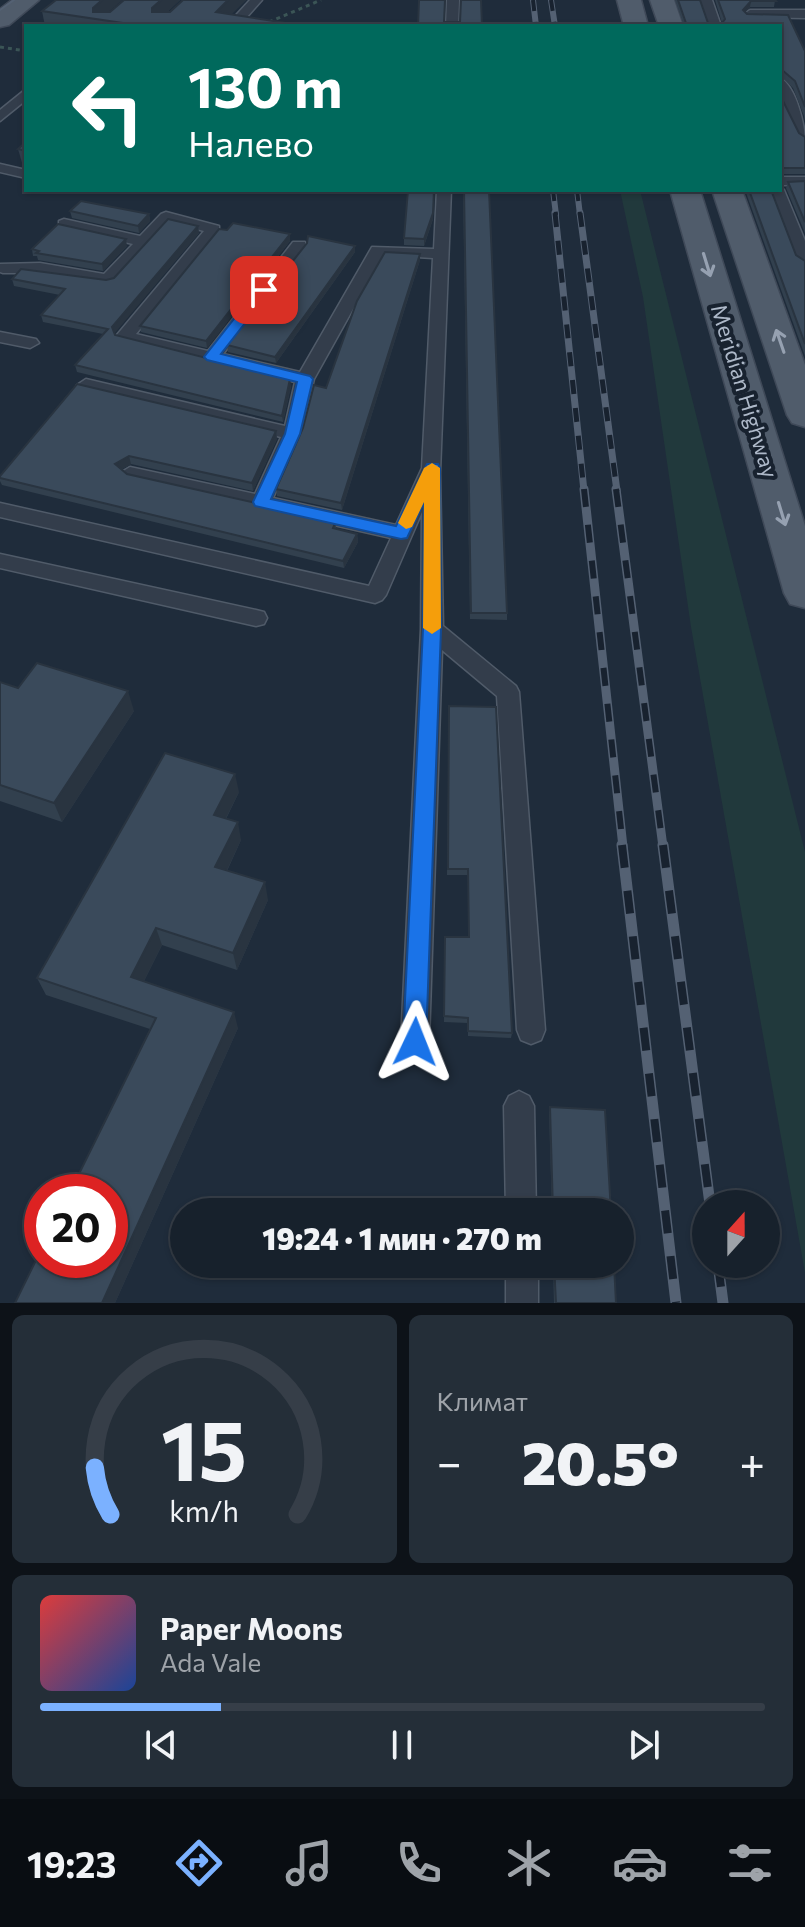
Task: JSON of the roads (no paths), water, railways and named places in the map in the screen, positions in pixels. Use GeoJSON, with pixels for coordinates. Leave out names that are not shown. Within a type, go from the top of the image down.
{"type":"FeatureCollection","features":[{"type":"Feature","properties":{"kind":"main road"},"geometry":{"type":"LineString","coordinates":[[0,20],[27,0]]}},
{"type":"Feature","properties":{"kind":"main road"},"geometry":{"type":"LineString","coordinates":[[629,0],[635,24]]}},
{"type":"Feature","properties":{"kind":"main road"},"geometry":{"type":"LineString","coordinates":[[662,0],[670,24]]}},
{"type":"Feature","properties":{"kind":"main road","name":"Meridian Highway"},"geometry":{"type":"LineString","coordinates":[[686,192],[805,593]]}},
{"type":"Feature","properties":{"kind":"main road","name":"Meridian Highway"},"geometry":{"type":"LineString","coordinates":[[728,192],[805,415]]}},
{"type":"Feature","properties":{"kind":"lane"},"geometry":{"type":"LineString","coordinates":[[234,24],[256,0]]}},
{"type":"Feature","properties":{"kind":"lane"},"geometry":{"type":"LineString","coordinates":[[452,24],[453,0]]}},
{"type":"Feature","properties":{"kind":"lane"},"geometry":{"type":"LineString","coordinates":[[706,0],[714,24]]}},
{"type":"Feature","properties":{"kind":"lane"},"geometry":{"type":"LineString","coordinates":[[744,0],[752,20],[805,14]]}},
{"type":"Feature","properties":{"kind":"lane"},"geometry":{"type":"LineString","coordinates":[[782,86],[805,138]]}},
{"type":"Feature","properties":{"kind":"lane"},"geometry":{"type":"LineString","coordinates":[[0,117],[24,95]]}},
{"type":"Feature","properties":{"kind":"lane"},"geometry":{"type":"LineString","coordinates":[[0,168],[24,174]]}},
{"type":"Feature","properties":{"kind":"lane"},"geometry":{"type":"LineString","coordinates":[[782,181],[805,181]]}},
{"type":"Feature","properties":{"kind":"lane"},"geometry":{"type":"LineString","coordinates":[[415,1042],[432,629],[432,468],[444,192]]}},
{"type":"Feature","properties":{"kind":"lane"},"geometry":{"type":"LineString","coordinates":[[778,192],[805,261]]}},
{"type":"Feature","properties":{"kind":"lane"},"geometry":{"type":"LineString","coordinates":[[3,268],[40,268],[108,279],[166,217],[214,229],[125,336],[305,379]]}},
{"type":"Feature","properties":{"kind":"lane"},"geometry":{"type":"LineString","coordinates":[[64,224],[142,241]]}},
{"type":"Feature","properties":{"kind":"lane"},"geometry":{"type":"LineString","coordinates":[[212,357],[299,245]]}},
{"type":"Feature","properties":{"kind":"lane"},"geometry":{"type":"LineString","coordinates":[[261,502],[292,434],[305,379],[378,250],[442,254]]}},
{"type":"Feature","properties":{"kind":"lane"},"geometry":{"type":"LineString","coordinates":[[0,337],[30,343]]}},
{"type":"Feature","properties":{"kind":"lane"},"geometry":{"type":"LineString","coordinates":[[86,385],[292,434]]}},
{"type":"Feature","properties":{"kind":"lane"},"geometry":{"type":"LineString","coordinates":[[0,510],[375,595],[432,468]]}},
{"type":"Feature","properties":{"kind":"lane"},"geometry":{"type":"LineString","coordinates":[[130,473],[401,533]]}},
{"type":"Feature","properties":{"kind":"lane"},"geometry":{"type":"LineString","coordinates":[[0,561],[256,618]]}},
{"type":"Feature","properties":{"kind":"lane"},"geometry":{"type":"LineString","coordinates":[[432,629],[508,692],[531,1030]]}},
{"type":"Feature","properties":{"kind":"lane"},"geometry":{"type":"LineString","coordinates":[[519,1106],[521,1198]]}},
{"type":"Feature","properties":{"kind":"lane"},"geometry":{"type":"LineString","coordinates":[[522,1278],[522,1303]]}},
{"type":"Feature","properties":{"kind":"tram line"},"geometry":{"type":"LineString","coordinates":[[0,10],[14,0]]}},
{"type":"Feature","properties":{"kind":"railway"},"geometry":{"type":"LineString","coordinates":[[533,0],[536,24]]}},
{"type":"Feature","properties":{"kind":"railway"},"geometry":{"type":"LineString","coordinates":[[551,0],[555,24]]}},
{"type":"Feature","properties":{"kind":"railway"},"geometry":{"type":"LineString","coordinates":[[553,192],[556,215]]}},
{"type":"Feature","properties":{"kind":"railway"},"geometry":{"type":"LineString","coordinates":[[577,192],[580,215]]}},
{"type":"Feature","properties":{"kind":"railway"},"geometry":{"type":"LineString","coordinates":[[555,213],[584,491]]}},
{"type":"Feature","properties":{"kind":"railway"},"geometry":{"type":"LineString","coordinates":[[580,213],[617,491]]}},
{"type":"Feature","properties":{"kind":"railway"},"geometry":{"type":"LineString","coordinates":[[584,489],[623,847]]}},
{"type":"Feature","properties":{"kind":"railway"},"geometry":{"type":"LineString","coordinates":[[616,489],[663,847]]}},
{"type":"Feature","properties":{"kind":"railway"},"geometry":{"type":"LineString","coordinates":[[622,845],[676,1303]]}},
{"type":"Feature","properties":{"kind":"railway"},"geometry":{"type":"LineString","coordinates":[[663,845],[708,1190]]}},
{"type":"Feature","properties":{"kind":"railway"},"geometry":{"type":"LineString","coordinates":[[720,1278],[723,1303]]}}]}
